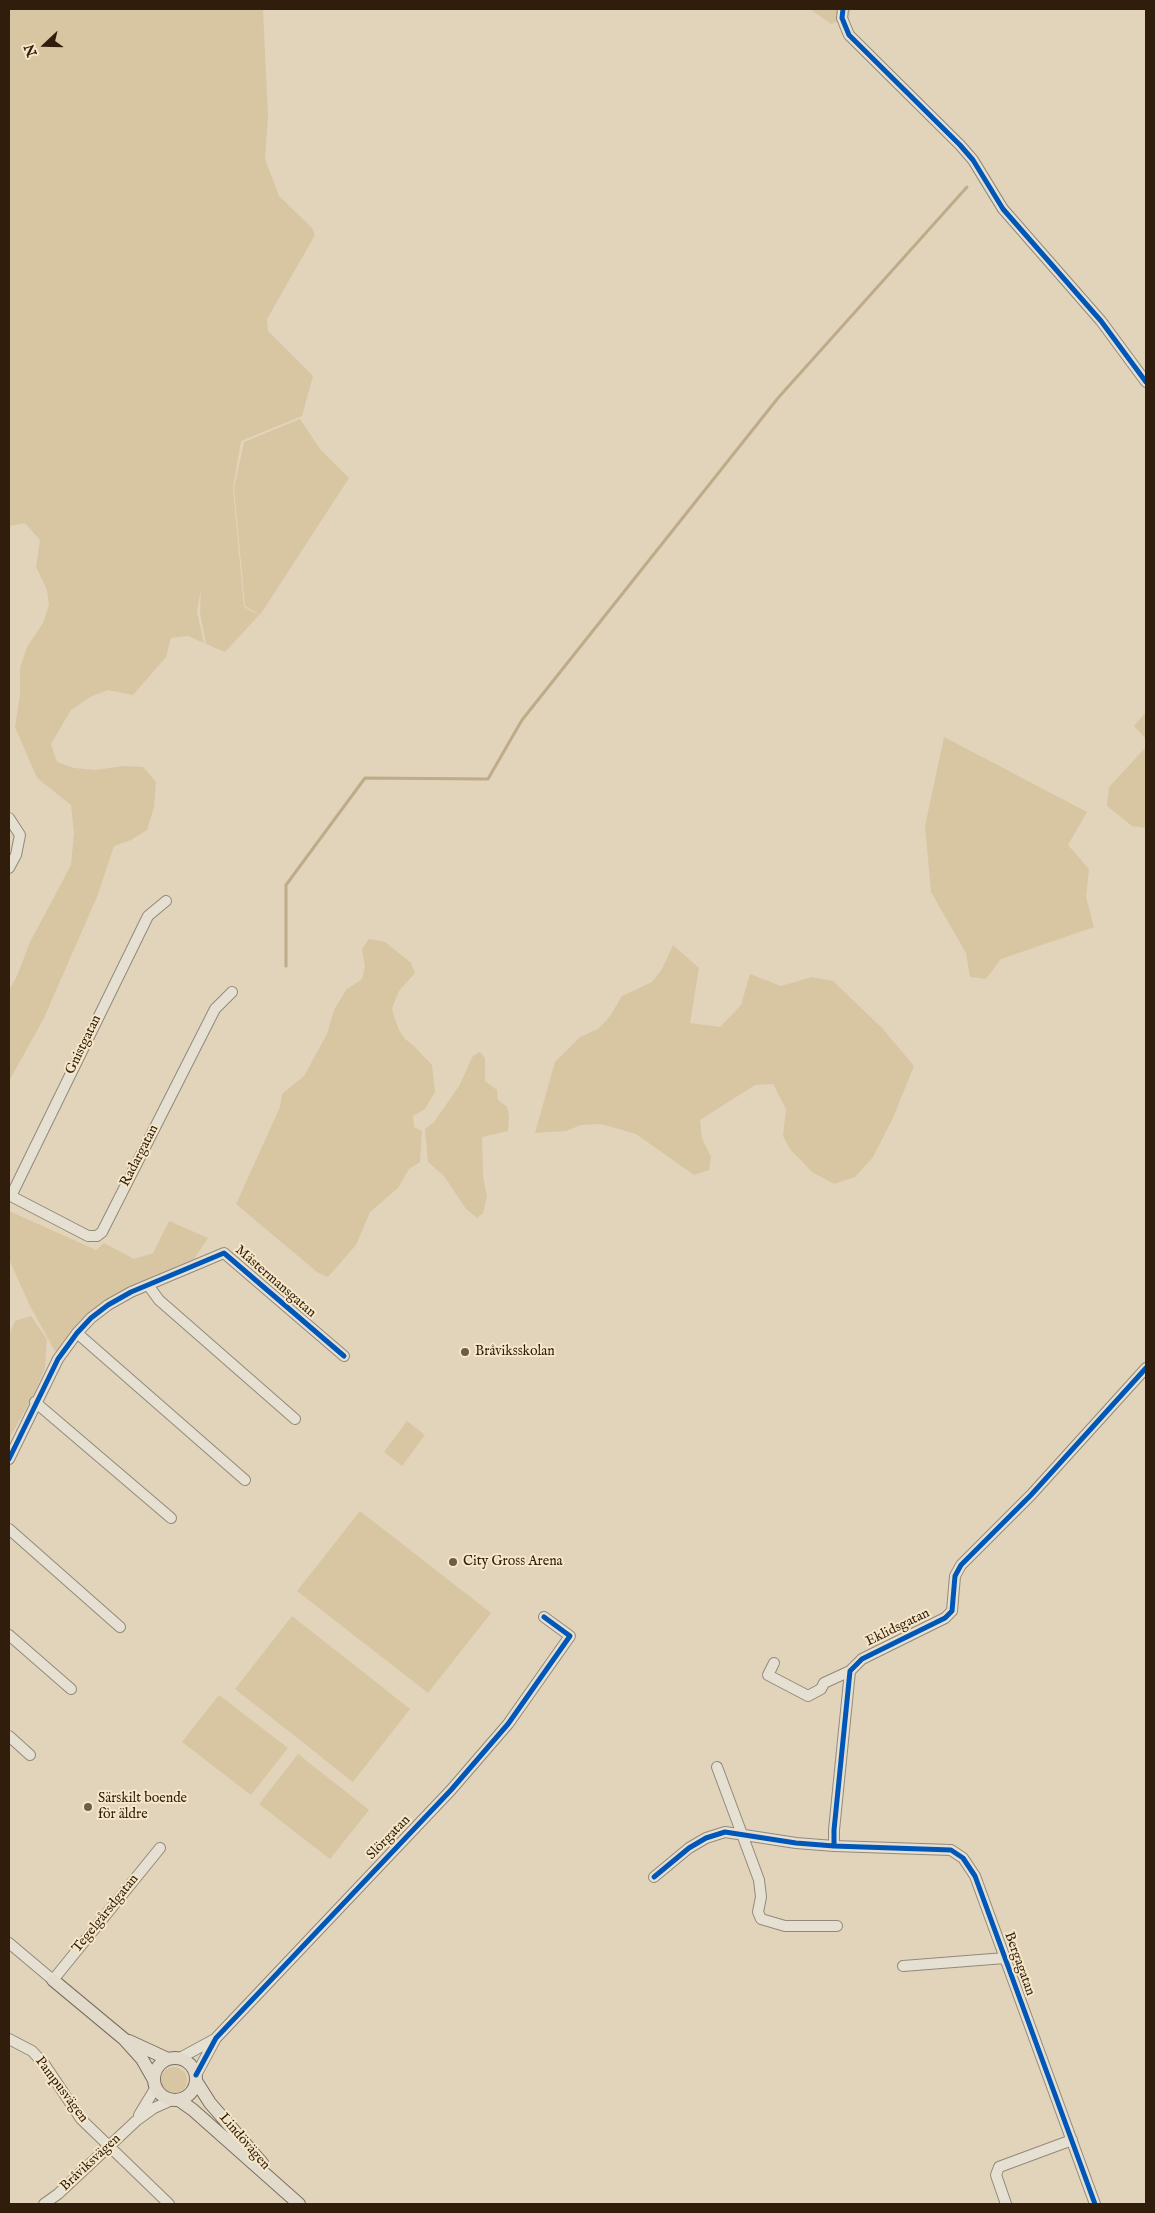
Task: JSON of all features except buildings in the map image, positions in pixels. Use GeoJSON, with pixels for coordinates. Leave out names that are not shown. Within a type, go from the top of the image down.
{"type":"FeatureCollection","features":[{"type":"Feature","properties":{"kind":"main road"},"geometry":{"type":"LineString","coordinates":[[53,1980],[124,2039],[142,2059],[165,2097],[175,2100],[191,2093],[196,2078],[191,2064],[124,2039]]}},
{"type":"Feature","properties":{"kind":"main road"},"geometry":{"type":"LineString","coordinates":[[155,2083],[158,2066],[174,2058]]}},
{"type":"Feature","properties":{"kind":"main road","name":"Lindövägen"},"geometry":{"type":"LineString","coordinates":[[196,2078],[210,2103],[297,2202]]}},
{"type":"Feature","properties":{"kind":"main road","name":"Lindövägen"},"geometry":{"type":"LineString","coordinates":[[175,2100],[193,2110],[297,2202]]}},
{"type":"Feature","properties":{"kind":"street"},"geometry":{"type":"LineString","coordinates":[[843,9],[842,18],[849,35],[973,160],[1003,209],[1100,321],[1146,382]]}},
{"type":"Feature","properties":{"kind":"street"},"geometry":{"type":"LineString","coordinates":[[9,818],[20,835],[16,855],[9,868]]}},
{"type":"Feature","properties":{"kind":"street","name":"Gnistgatan"},"geometry":{"type":"LineString","coordinates":[[10,1196],[148,916],[166,901]]}},
{"type":"Feature","properties":{"kind":"street","name":"Radargatan"},"geometry":{"type":"LineString","coordinates":[[10,1196],[88,1236],[97,1236],[102,1232],[215,1009],[232,992]]}},
{"type":"Feature","properties":{"kind":"street","name":"Mästermansgatan"},"geometry":{"type":"LineString","coordinates":[[9,1459],[35,1402],[58,1359],[77,1333],[108,1305],[148,1285],[224,1253],[344,1356]]}},
{"type":"Feature","properties":{"kind":"street"},"geometry":{"type":"LineString","coordinates":[[148,1285],[159,1300],[295,1419]]}},
{"type":"Feature","properties":{"kind":"street"},"geometry":{"type":"LineString","coordinates":[[77,1333],[245,1480]]}},
{"type":"Feature","properties":{"kind":"street","name":"Eklidsgatan"},"geometry":{"type":"LineString","coordinates":[[850,1671],[862,1659],[945,1618],[952,1611],[955,1576],[961,1565],[1031,1496],[1146,1368]]}},
{"type":"Feature","properties":{"kind":"street"},"geometry":{"type":"LineString","coordinates":[[35,1402],[171,1518]]}},
{"type":"Feature","properties":{"kind":"street"},"geometry":{"type":"LineString","coordinates":[[9,1529],[120,1627]]}},
{"type":"Feature","properties":{"kind":"street","name":"Slörgatan"},"geometry":{"type":"LineString","coordinates":[[196,2078],[216,2038],[451,1790],[508,1724],[570,1636],[544,1617]]}},
{"type":"Feature","properties":{"kind":"street"},"geometry":{"type":"LineString","coordinates":[[9,1635],[71,1689]]}},
{"type":"Feature","properties":{"kind":"street"},"geometry":{"type":"LineString","coordinates":[[774,1663],[768,1675],[808,1696],[821,1689],[824,1683],[850,1671]]}},
{"type":"Feature","properties":{"kind":"street"},"geometry":{"type":"LineString","coordinates":[[654,1877],[688,1848],[706,1838],[725,1832],[796,1843],[834,1846],[850,1671]]}},
{"type":"Feature","properties":{"kind":"street"},"geometry":{"type":"LineString","coordinates":[[9,1736],[30,1755]]}},
{"type":"Feature","properties":{"kind":"street"},"geometry":{"type":"LineString","coordinates":[[717,1767],[759,1880],[761,1897],[758,1912],[761,1919],[785,1926],[837,1926]]}},
{"type":"Feature","properties":{"kind":"street","name":"Bergagatan"},"geometry":{"type":"LineString","coordinates":[[834,1846],[951,1850],[963,1858],[975,1876],[1095,2204]]}},
{"type":"Feature","properties":{"kind":"street","name":"Tegelgårsdgatan"},"geometry":{"type":"LineString","coordinates":[[53,1980],[160,1848]]}},
{"type":"Feature","properties":{"kind":"street"},"geometry":{"type":"LineString","coordinates":[[9,1942],[53,1980]]}},
{"type":"Feature","properties":{"kind":"street","name":"Bergagatan"},"geometry":{"type":"LineString","coordinates":[[903,1966],[1005,1958]]}},
{"type":"Feature","properties":{"kind":"street","name":"Slörgatan"},"geometry":{"type":"LineString","coordinates":[[174,2058],[216,2038]]}},
{"type":"Feature","properties":{"kind":"street","name":"Pampusvägen"},"geometry":{"type":"LineString","coordinates":[[9,2039],[32,2051],[45,2065],[81,2120],[169,2204]]}},
{"type":"Feature","properties":{"kind":"street","name":"Bråviksvägen"},"geometry":{"type":"LineString","coordinates":[[136,2120],[155,2083]]}},
{"type":"Feature","properties":{"kind":"street","name":"Bråviksvägen"},"geometry":{"type":"LineString","coordinates":[[44,2204],[109,2147],[136,2120],[154,2108],[175,2100]]}},
{"type":"Feature","properties":{"kind":"street"},"geometry":{"type":"LineString","coordinates":[[1006,2204],[996,2175],[999,2167],[1072,2140]]}},
{"type":"Feature","properties":{"kind":"shaded area"},"geometry":{"type":"Polygon","coordinates":[[[9,9],[263,9],[268,117],[265,159],[279,196],[312,228],[315,235],[267,319],[268,331],[313,376],[302,416],[241,441],[233,488],[244,607],[259,615],[225,652],[206,644],[200,613],[201,589],[197,612],[204,643],[188,636],[171,638],[166,657],[133,695],[108,690],[92,696],[71,710],[51,744],[57,762],[74,768],[96,770],[123,766],[143,767],[156,782],[154,807],[147,830],[131,840],[114,846],[97,897],[43,1020],[9,1081],[9,990],[17,976],[30,942],[71,865],[74,833],[71,805],[37,778],[15,727],[20,695],[20,668],[27,647],[43,623],[49,605],[47,590],[36,567],[40,540],[25,523],[9,526],[9,9]]]}},
{"type":"Feature","properties":{"kind":"shaded area"},"geometry":{"type":"Polygon","coordinates":[[[810,9],[851,9],[849,18],[831,24],[810,9]]]}},
{"type":"Feature","properties":{"kind":"shaded area"},"geometry":{"type":"Polygon","coordinates":[[[300,419],[320,449],[349,478],[260,615],[245,606],[234,488],[244,442],[300,419]]]}},
{"type":"Feature","properties":{"kind":"shaded area"},"geometry":{"type":"Polygon","coordinates":[[[1146,712],[1146,739],[1134,726],[1146,712]]]}},
{"type":"Feature","properties":{"kind":"shaded area"},"geometry":{"type":"Polygon","coordinates":[[[944,737],[1087,812],[1068,845],[1089,869],[1086,897],[1094,927],[1001,959],[986,979],[970,977],[966,953],[931,892],[925,826],[944,737]]]}},
{"type":"Feature","properties":{"kind":"shaded area"},"geometry":{"type":"Polygon","coordinates":[[[1146,747],[1146,828],[1132,826],[1107,806],[1109,787],[1146,747]]]}},
{"type":"Feature","properties":{"kind":"shaded area"},"geometry":{"type":"Polygon","coordinates":[[[369,939],[385,942],[411,963],[415,973],[399,991],[392,1008],[399,1030],[405,1039],[432,1065],[435,1092],[425,1109],[413,1116],[414,1127],[422,1131],[420,1162],[409,1169],[398,1188],[370,1212],[356,1245],[328,1277],[317,1272],[236,1204],[280,1107],[282,1094],[304,1076],[327,1034],[334,1010],[346,990],[362,979],[365,966],[362,949],[369,939]]]}},
{"type":"Feature","properties":{"kind":"shaded area"},"geometry":{"type":"Polygon","coordinates":[[[673,945],[699,968],[690,1023],[720,1027],[741,1005],[750,974],[781,986],[812,977],[833,981],[882,1028],[914,1066],[892,1120],[873,1157],[855,1177],[834,1184],[812,1172],[790,1149],[783,1136],[786,1109],[773,1084],[755,1085],[700,1120],[702,1138],[711,1157],[709,1170],[694,1175],[636,1134],[601,1124],[581,1125],[566,1131],[535,1133],[555,1062],[580,1037],[598,1029],[610,1016],[622,996],[652,982],[662,969],[673,945]]]}},
{"type":"Feature","properties":{"kind":"shaded area"},"geometry":{"type":"Polygon","coordinates":[[[480,1052],[485,1058],[485,1081],[497,1090],[498,1100],[507,1107],[509,1116],[508,1131],[482,1137],[483,1177],[487,1196],[483,1213],[477,1218],[466,1209],[444,1176],[428,1162],[425,1129],[434,1122],[459,1086],[473,1056],[480,1052]]]}},
{"type":"Feature","properties":{"kind":"shaded area"},"geometry":{"type":"Polygon","coordinates":[[[9,1211],[96,1250],[104,1243],[134,1259],[153,1253],[169,1221],[208,1238],[194,1259],[121,1291],[89,1315],[56,1353],[29,1304],[9,1259],[9,1211]]]}},
{"type":"Feature","properties":{"kind":"shaded area"},"geometry":{"type":"Polygon","coordinates":[[[31,1316],[47,1339],[45,1368],[34,1394],[9,1439],[9,1335],[15,1321],[31,1316]]]}},
{"type":"Feature","properties":{"kind":"shaded area"},"geometry":{"type":"Polygon","coordinates":[[[407,1421],[425,1435],[402,1466],[384,1452],[407,1421]]]}},
{"type":"Feature","properties":{"kind":"shaded area"},"geometry":{"type":"Polygon","coordinates":[[[360,1511],[491,1613],[428,1693],[297,1591],[360,1511]]]}},
{"type":"Feature","properties":{"kind":"shaded area"},"geometry":{"type":"Polygon","coordinates":[[[292,1616],[410,1709],[353,1782],[235,1689],[292,1616]]]}},
{"type":"Feature","properties":{"kind":"shaded area"},"geometry":{"type":"Polygon","coordinates":[[[219,1695],[288,1748],[251,1795],[182,1742],[219,1695]]]}},
{"type":"Feature","properties":{"kind":"shaded area"},"geometry":{"type":"Polygon","coordinates":[[[298,1754],[369,1810],[330,1859],[259,1804],[298,1754]]]}},
{"type":"Feature","properties":{"kind":"shaded area"},"geometry":{"type":"Polygon","coordinates":[[[174,2067],[183,2071],[187,2080],[183,2089],[174,2093],[165,2089],[161,2080],[165,2071],[174,2067]]]}},
{"type":"Feature","properties":{"kind":"waterway"},"geometry":{"type":"LineString","coordinates":[[286,966],[286,885],[365,778],[488,779],[522,720],[778,398],[967,187]]}},
{"type":"Feature","properties":{"kind":"cycle path"},"geometry":{"type":"LineString","coordinates":[[843,9],[842,18],[849,35],[973,160],[1003,209],[1101,321],[1146,382]]}},
{"type":"Feature","properties":{"kind":"cycle path"},"geometry":{"type":"LineString","coordinates":[[9,1459],[58,1359],[77,1333],[91,1318],[108,1305],[131,1292],[224,1253],[344,1356]]}},
{"type":"Feature","properties":{"kind":"cycle path"},"geometry":{"type":"LineString","coordinates":[[654,1877],[689,1848],[706,1838],[725,1832],[796,1843],[834,1846],[850,1671],[862,1659],[945,1618],[952,1611],[955,1576],[961,1565],[1031,1495],[1146,1368]]}},
{"type":"Feature","properties":{"kind":"cycle path"},"geometry":{"type":"LineString","coordinates":[[196,2075],[216,2038],[451,1790],[508,1724],[570,1636],[544,1617]]}},
{"type":"Feature","properties":{"kind":"cycle path"},"geometry":{"type":"LineString","coordinates":[[834,1846],[951,1850],[963,1858],[975,1876],[1095,2204]]}},
{"type":"Feature","properties":{"kind":"place","name":"Bråviksskolan"},"geometry":{"type":"Point","coordinates":[465,1352]}},
{"type":"Feature","properties":{"kind":"place","name":"City Gross Arena"},"geometry":{"type":"Point","coordinates":[453,1562]}},
{"type":"Feature","properties":{"kind":"place","name":"Särskilt boende för äldre"},"geometry":{"type":"Point","coordinates":[88,1807]}}]}
